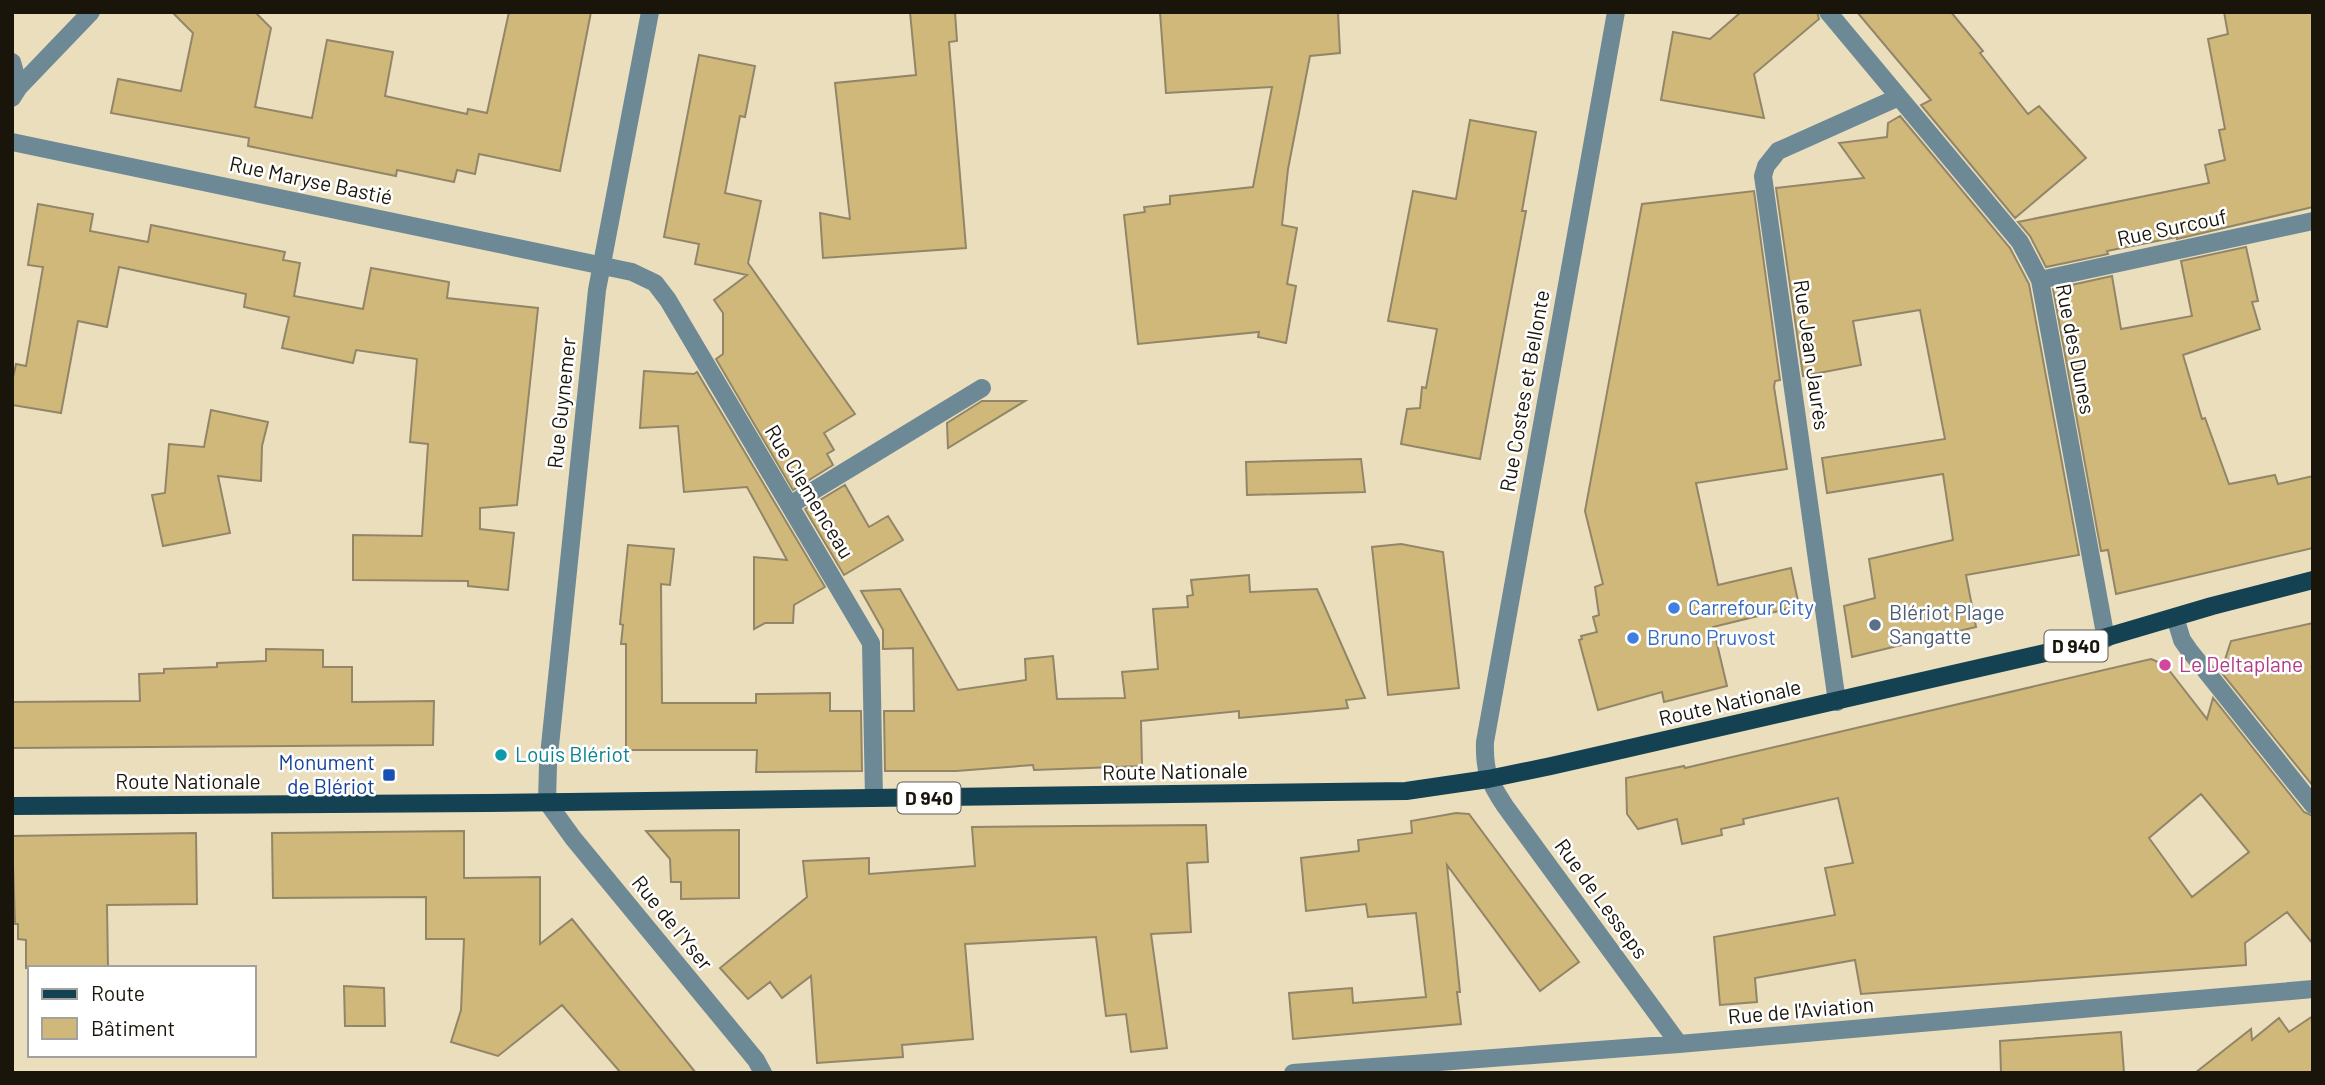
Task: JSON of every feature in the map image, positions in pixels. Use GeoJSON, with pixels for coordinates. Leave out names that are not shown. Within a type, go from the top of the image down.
{"type":"FeatureCollection","features":[{"type":"Feature","properties":{"kind":"main road","name":"Route Nationale"},"geometry":{"type":"LineString","coordinates":[[12,806],[1377,792],[1437,788],[1837,702],[2106,639],[2175,617],[2313,580]]}},
{"type":"Feature","properties":{"kind":"street"},"geometry":{"type":"LineString","coordinates":[[16,92],[91,12]]}},
{"type":"Feature","properties":{"kind":"street","name":"Rue Guynemer"},"geometry":{"type":"LineString","coordinates":[[547,802],[548,765],[600,265],[650,12]]}},
{"type":"Feature","properties":{"kind":"street","name":"Rue Costes et Bellonte"},"geometry":{"type":"LineString","coordinates":[[1488,779],[1485,742],[1616,12]]}},
{"type":"Feature","properties":{"kind":"street","name":"Rue des Dunes"},"geometry":{"type":"LineString","coordinates":[[1828,12],[2020,242],[2040,280],[2106,639]]}},
{"type":"Feature","properties":{"kind":"street"},"geometry":{"type":"LineString","coordinates":[[12,62],[16,92]]}},
{"type":"Feature","properties":{"kind":"street","name":"Rue Jean Jaurès"},"geometry":{"type":"LineString","coordinates":[[1837,702],[1763,176],[1766,166],[1777,151],[1899,97]]}},
{"type":"Feature","properties":{"kind":"street","name":"Rue Maryse Bastié"},"geometry":{"type":"LineString","coordinates":[[12,142],[600,265]]}},
{"type":"Feature","properties":{"kind":"street","name":"Rue Surcouf"},"geometry":{"type":"LineString","coordinates":[[2040,280],[2313,221]]}},
{"type":"Feature","properties":{"kind":"street","name":"Rue Clemenceau"},"geometry":{"type":"LineString","coordinates":[[600,265],[632,272],[655,283],[662,290],[871,643],[874,798]]}},
{"type":"Feature","properties":{"kind":"street"},"geometry":{"type":"LineString","coordinates":[[790,505],[982,388]]}},
{"type":"Feature","properties":{"kind":"street"},"geometry":{"type":"LineString","coordinates":[[2175,617],[2182,640],[2189,650],[2313,805]]}},
{"type":"Feature","properties":{"kind":"street","name":"Rue de Lesseps"},"geometry":{"type":"LineString","coordinates":[[1488,779],[1679,1044]]}},
{"type":"Feature","properties":{"kind":"street","name":"Rue de l'Yser"},"geometry":{"type":"LineString","coordinates":[[547,802],[573,838],[756,1060],[762,1073]]}},
{"type":"Feature","properties":{"kind":"street","name":"Rue de l'Aviation"},"geometry":{"type":"LineString","coordinates":[[1293,1073],[1679,1044],[2313,989]]}},
{"type":"Feature","properties":{"kind":"building"},"geometry":{"type":"Polygon","coordinates":[[[172,12],[255,12],[271,28],[255,107],[312,118],[327,40],[393,52],[385,96],[467,114],[468,109],[487,113],[509,12],[591,12],[560,171],[479,154],[475,174],[457,170],[454,182],[397,170],[396,176],[248,146],[249,138],[111,113],[118,79],[181,91],[193,33],[172,12]]]}},
{"type":"Feature","properties":{"kind":"building"},"geometry":{"type":"Polygon","coordinates":[[[910,12],[955,12],[957,41],[949,42],[966,248],[823,258],[820,213],[850,219],[835,83],[916,75],[910,12]]]}},
{"type":"Feature","properties":{"kind":"building"},"geometry":{"type":"Polygon","coordinates":[[[1160,12],[1338,12],[1340,53],[1310,56],[1288,169],[1282,225],[1297,228],[1287,284],[1296,286],[1286,343],[1258,337],[1259,332],[1138,344],[1124,215],[1145,212],[1144,207],[1170,204],[1170,196],[1253,187],[1272,87],[1166,93],[1160,12]]]}},
{"type":"Feature","properties":{"kind":"building"},"geometry":{"type":"Polygon","coordinates":[[[1741,12],[1817,12],[1819,19],[1754,74],[1764,118],[1661,100],[1673,32],[1710,39],[1741,12]]]}},
{"type":"Feature","properties":{"kind":"building"},"geometry":{"type":"Polygon","coordinates":[[[1857,12],[1951,12],[2028,114],[2039,106],[2086,158],[2015,218],[1921,105],[1931,100],[1857,12]]]}},
{"type":"Feature","properties":{"kind":"building"},"geometry":{"type":"Polygon","coordinates":[[[2224,12],[2313,12],[2313,207],[2177,239],[2107,251],[2108,254],[2046,267],[2030,236],[2018,222],[2209,183],[2205,165],[2225,160],[2219,130],[2225,129],[2208,39],[2228,34],[2224,12]]]}},
{"type":"Feature","properties":{"kind":"building"},"geometry":{"type":"Polygon","coordinates":[[[699,55],[755,66],[745,117],[740,116],[725,193],[761,201],[748,263],[855,414],[824,433],[834,450],[827,454],[833,465],[793,490],[716,359],[723,354],[723,313],[714,300],[747,275],[695,264],[699,244],[664,237],[699,55]]]}},
{"type":"Feature","properties":{"kind":"building"},"geometry":{"type":"Polygon","coordinates":[[[1900,116],[2010,248],[2029,284],[2079,555],[1966,575],[1976,627],[1852,657],[1844,606],[1875,598],[1869,559],[1953,540],[1943,474],[1827,493],[1822,458],[1945,439],[1920,310],[1853,321],[1861,365],[1803,376],[1776,188],[1864,178],[1839,143],[1887,137],[1888,123],[1900,116]]]}},
{"type":"Feature","properties":{"kind":"building"},"geometry":{"type":"Polygon","coordinates":[[[1470,120],[1536,132],[1522,211],[1526,211],[1480,459],[1401,444],[1407,409],[1420,408],[1422,387],[1426,388],[1437,329],[1388,321],[1413,191],[1456,199],[1470,120]]]}},
{"type":"Feature","properties":{"kind":"building"},"geometry":{"type":"Polygon","coordinates":[[[1754,191],[1780,380],[1775,381],[1774,387],[1787,469],[1696,483],[1718,585],[1791,568],[1799,606],[1713,627],[1727,686],[1664,702],[1662,692],[1598,710],[1579,640],[1582,639],[1581,636],[1597,632],[1593,617],[1599,615],[1595,587],[1603,584],[1585,511],[1642,204],[1754,191]]]}},
{"type":"Feature","properties":{"kind":"building"},"geometry":{"type":"Polygon","coordinates":[[[38,204],[93,214],[90,231],[148,242],[151,225],[285,252],[283,260],[300,263],[294,296],[363,309],[371,268],[449,282],[447,298],[538,308],[517,505],[480,508],[480,529],[514,533],[508,590],[468,586],[468,581],[353,580],[353,535],[422,536],[428,444],[410,442],[417,359],[356,350],[353,363],[282,348],[289,317],[244,307],[246,294],[119,267],[107,327],[78,321],[61,413],[12,405],[12,382],[16,364],[26,366],[43,267],[28,265],[38,204]]]}},
{"type":"Feature","properties":{"kind":"building"},"geometry":{"type":"Polygon","coordinates":[[[2246,247],[2258,301],[2252,302],[2260,329],[2183,355],[2202,419],[2205,418],[2229,484],[2275,475],[2278,484],[2313,476],[2313,548],[2116,594],[2108,550],[2101,551],[2053,289],[2112,276],[2121,329],[2192,316],[2181,261],[2246,247]]]}},
{"type":"Feature","properties":{"kind":"building"},"geometry":{"type":"Polygon","coordinates":[[[644,371],[697,372],[825,587],[794,605],[793,623],[765,623],[754,629],[754,557],[787,560],[747,487],[684,492],[678,426],[640,428],[644,371]]]}},
{"type":"Feature","properties":{"kind":"building"},"geometry":{"type":"Polygon","coordinates":[[[982,401],[1025,401],[948,448],[947,423],[982,401]]]}},
{"type":"Feature","properties":{"kind":"building"},"geometry":{"type":"Polygon","coordinates":[[[211,410],[268,422],[262,446],[261,481],[218,476],[230,533],[163,546],[152,495],[165,493],[169,444],[204,447],[211,410]]]}},
{"type":"Feature","properties":{"kind":"building"},"geometry":{"type":"Polygon","coordinates":[[[1361,459],[1365,492],[1247,495],[1246,462],[1361,459]]]}},
{"type":"Feature","properties":{"kind":"building"},"geometry":{"type":"Polygon","coordinates":[[[845,485],[869,527],[888,516],[903,540],[844,575],[805,509],[845,485]]]}},
{"type":"Feature","properties":{"kind":"building"},"geometry":{"type":"Polygon","coordinates":[[[1401,544],[1443,552],[1459,688],[1388,695],[1372,547],[1401,544]]]}},
{"type":"Feature","properties":{"kind":"building"},"geometry":{"type":"Polygon","coordinates":[[[628,545],[674,549],[670,585],[661,584],[662,703],[756,703],[756,694],[830,693],[830,711],[861,711],[862,771],[756,772],[757,750],[626,750],[626,644],[621,644],[623,625],[620,624],[628,545]]]}},
{"type":"Feature","properties":{"kind":"building"},"geometry":{"type":"Polygon","coordinates":[[[1249,575],[1250,592],[1317,589],[1365,698],[1346,700],[1348,708],[1239,718],[1239,711],[1141,721],[1142,766],[1034,770],[1033,765],[956,771],[885,771],[884,711],[914,711],[913,648],[883,649],[883,630],[861,591],[900,589],[958,690],[1026,680],[1025,659],[1053,656],[1057,699],[1125,698],[1122,672],[1158,669],[1153,609],[1188,607],[1187,596],[1193,595],[1191,580],[1249,575]]]}},
{"type":"Feature","properties":{"kind":"building"},"geometry":{"type":"Polygon","coordinates":[[[2313,623],[2313,786],[2221,672],[2231,641],[2313,623]]]}},
{"type":"Feature","properties":{"kind":"building"},"geometry":{"type":"Polygon","coordinates":[[[266,649],[323,650],[323,667],[352,667],[352,702],[434,701],[433,745],[12,748],[12,702],[140,701],[139,674],[164,673],[164,669],[217,667],[217,663],[266,661],[266,649]]]}},
{"type":"Feature","properties":{"kind":"building"},"geometry":{"type":"Polygon","coordinates":[[[2151,659],[2165,665],[2207,719],[2213,698],[2304,812],[2313,816],[2313,944],[2287,912],[2245,943],[2246,965],[1861,994],[1855,960],[1755,978],[1757,1002],[1720,1005],[1714,937],[1835,915],[1825,868],[1853,863],[1838,798],[1743,819],[1744,824],[1721,829],[1722,835],[1682,844],[1677,819],[1638,829],[1627,814],[1626,778],[1684,766],[1685,768],[2151,659]],[[2201,794],[2149,838],[2192,897],[2249,852],[2201,794]]]}},
{"type":"Feature","properties":{"kind":"building"},"geometry":{"type":"Polygon","coordinates":[[[1456,813],[1469,814],[1579,962],[1540,991],[1447,865],[1461,1024],[1293,1039],[1289,993],[1352,988],[1353,1003],[1426,997],[1416,913],[1368,917],[1366,904],[1306,911],[1301,858],[1359,851],[1358,840],[1412,833],[1411,821],[1456,813]]]}},
{"type":"Feature","properties":{"kind":"building"},"geometry":{"type":"Polygon","coordinates":[[[1206,825],[1208,862],[1187,863],[1191,932],[1151,934],[1167,1048],[1131,1052],[1126,1014],[1106,1016],[1096,937],[965,944],[973,1039],[902,1045],[903,1057],[817,1063],[811,976],[782,998],[770,982],[748,999],[720,968],[807,897],[803,861],[869,858],[869,874],[975,866],[972,827],[1206,825]]]}},
{"type":"Feature","properties":{"kind":"building"},"geometry":{"type":"Polygon","coordinates":[[[739,830],[739,898],[681,899],[681,882],[671,882],[670,859],[646,831],[739,830]]]}},
{"type":"Feature","properties":{"kind":"building"},"geometry":{"type":"Polygon","coordinates":[[[464,831],[464,878],[540,877],[540,944],[572,919],[696,1073],[621,1073],[562,1005],[498,1056],[451,1042],[461,1010],[464,939],[426,939],[426,897],[273,898],[272,833],[464,831]]]}},
{"type":"Feature","properties":{"kind":"building"},"geometry":{"type":"Polygon","coordinates":[[[196,833],[197,904],[107,905],[108,966],[26,968],[26,940],[18,939],[18,924],[15,924],[12,836],[196,833]]]}},
{"type":"Feature","properties":{"kind":"building"},"geometry":{"type":"Polygon","coordinates":[[[344,986],[384,988],[385,1026],[345,1026],[344,986]]]}},
{"type":"Feature","properties":{"kind":"building"},"geometry":{"type":"Polygon","coordinates":[[[2313,1016],[2313,1073],[2195,1073],[2251,1029],[2252,1040],[2279,1018],[2289,1032],[2313,1016]]]}},
{"type":"Feature","properties":{"kind":"building"},"geometry":{"type":"Polygon","coordinates":[[[2121,1032],[2124,1073],[2001,1073],[2000,1041],[2121,1032]]]}},
{"type":"Feature","properties":{"kind":"place","name":"Carrefour City"},"geometry":{"type":"Point","coordinates":[1674,608]}},
{"type":"Feature","properties":{"kind":"place","name":"Blériot Plage Sangatte"},"geometry":{"type":"Point","coordinates":[1875,625]}},
{"type":"Feature","properties":{"kind":"place","name":"Bruno Pruvost"},"geometry":{"type":"Point","coordinates":[1633,638]}},
{"type":"Feature","properties":{"kind":"place","name":"Le Deltaplane"},"geometry":{"type":"Point","coordinates":[2165,665]}},
{"type":"Feature","properties":{"kind":"place","name":"Louis Blériot"},"geometry":{"type":"Point","coordinates":[501,755]}},
{"type":"Feature","properties":{"kind":"place","name":"Monument de Blériot"},"geometry":{"type":"Point","coordinates":[389,775]}}]}
